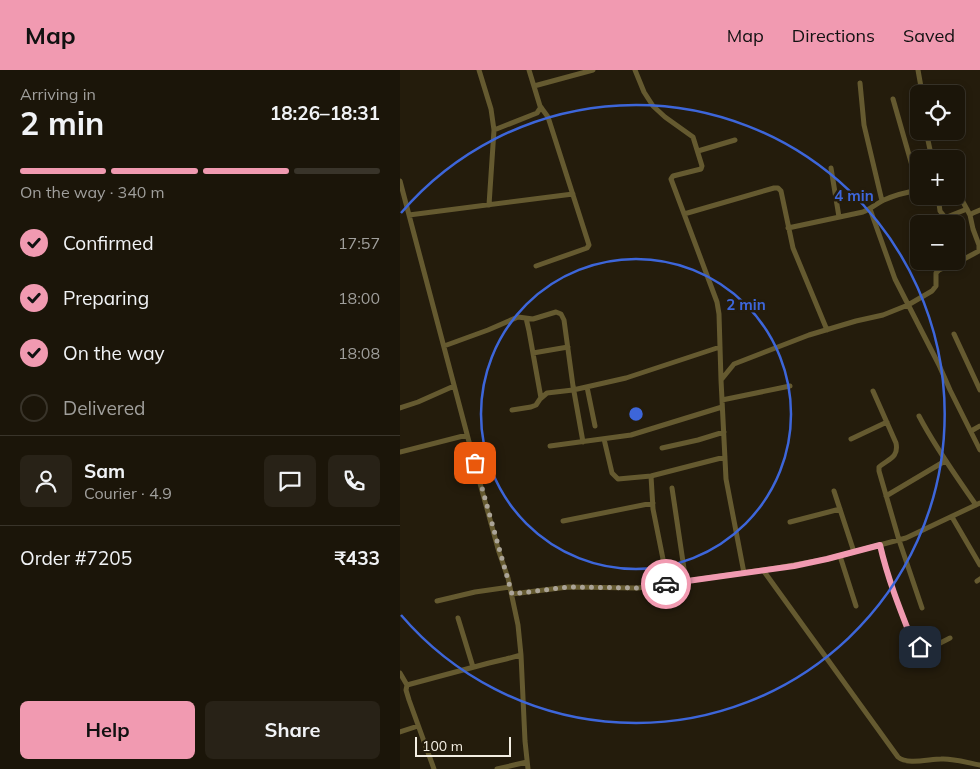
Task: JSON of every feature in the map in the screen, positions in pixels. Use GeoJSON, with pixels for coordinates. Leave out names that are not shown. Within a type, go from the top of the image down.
{"type":"FeatureCollection","features":[{"type":"Feature","properties":{"kind":"street"},"geometry":{"type":"LineString","coordinates":[[479,70],[491,109],[494,130],[489,205]]}},
{"type":"Feature","properties":{"kind":"street"},"geometry":{"type":"LineString","coordinates":[[529,70],[541,107],[549,118],[589,244],[589,247],[536,266]]}},
{"type":"Feature","properties":{"kind":"street"},"geometry":{"type":"LineString","coordinates":[[534,86],[593,70]]}},
{"type":"Feature","properties":{"kind":"street"},"geometry":{"type":"LineString","coordinates":[[635,70],[644,92],[654,106],[692,135],[702,168],[671,178],[717,302],[726,479],[744,573]]}},
{"type":"Feature","properties":{"kind":"street"},"geometry":{"type":"LineString","coordinates":[[918,70],[921,85]]}},
{"type":"Feature","properties":{"kind":"street"},"geometry":{"type":"LineString","coordinates":[[860,83],[864,125],[882,201]]}},
{"type":"Feature","properties":{"kind":"street"},"geometry":{"type":"LineString","coordinates":[[892,99],[910,160]]}},
{"type":"Feature","properties":{"kind":"street"},"geometry":{"type":"LineString","coordinates":[[494,130],[537,113],[541,107]]}},
{"type":"Feature","properties":{"kind":"street"},"geometry":{"type":"LineString","coordinates":[[698,151],[735,140]]}},
{"type":"Feature","properties":{"kind":"street"},"geometry":{"type":"LineString","coordinates":[[831,168],[839,217]]}},
{"type":"Feature","properties":{"kind":"street"},"geometry":{"type":"LineString","coordinates":[[400,180],[454,386],[512,594],[521,655],[528,769]]}},
{"type":"Feature","properties":{"kind":"street"},"geometry":{"type":"LineString","coordinates":[[684,214],[778,188],[781,192],[795,254],[827,330]]}},
{"type":"Feature","properties":{"kind":"street"},"geometry":{"type":"LineString","coordinates":[[788,228],[870,209],[882,201],[910,192]]}},
{"type":"Feature","properties":{"kind":"street"},"geometry":{"type":"LineString","coordinates":[[409,215],[573,194]]}},
{"type":"Feature","properties":{"kind":"street"},"geometry":{"type":"LineString","coordinates":[[720,380],[734,364],[827,330],[883,315],[908,305],[932,290],[936,286],[936,273],[939,270],[979,251],[979,245],[965,204]]}},
{"type":"Feature","properties":{"kind":"street"},"geometry":{"type":"LineString","coordinates":[[939,205],[940,211],[947,217],[967,209]]}},
{"type":"Feature","properties":{"kind":"street"},"geometry":{"type":"LineString","coordinates":[[870,209],[895,279],[980,450]]}},
{"type":"Feature","properties":{"kind":"street"},"geometry":{"type":"LineString","coordinates":[[970,215],[980,210]]}},
{"type":"Feature","properties":{"kind":"street"},"geometry":{"type":"LineString","coordinates":[[444,346],[516,318],[534,319],[556,312],[561,314],[564,320],[582,442]]}},
{"type":"Feature","properties":{"kind":"street"},"geometry":{"type":"LineString","coordinates":[[526,318],[530,331],[541,398]]}},
{"type":"Feature","properties":{"kind":"street"},"geometry":{"type":"LineString","coordinates":[[954,334],[980,390]]}},
{"type":"Feature","properties":{"kind":"street"},"geometry":{"type":"LineString","coordinates":[[533,353],[568,347]]}},
{"type":"Feature","properties":{"kind":"street"},"geometry":{"type":"LineString","coordinates":[[512,410],[536,405],[547,393],[573,390],[636,375],[720,347]]}},
{"type":"Feature","properties":{"kind":"street"},"geometry":{"type":"LineString","coordinates":[[400,408],[454,386]]}},
{"type":"Feature","properties":{"kind":"street"},"geometry":{"type":"LineString","coordinates":[[722,400],[790,386]]}},
{"type":"Feature","properties":{"kind":"street"},"geometry":{"type":"LineString","coordinates":[[587,387],[595,426]]}},
{"type":"Feature","properties":{"kind":"street"},"geometry":{"type":"LineString","coordinates":[[873,390],[898,450],[894,456],[879,467],[879,471],[898,540],[922,608]]}},
{"type":"Feature","properties":{"kind":"street"},"geometry":{"type":"LineString","coordinates":[[550,446],[631,435],[722,407]]}},
{"type":"Feature","properties":{"kind":"street"},"geometry":{"type":"LineString","coordinates":[[512,594],[568,587],[638,588],[686,582],[827,559],[906,538],[978,504],[945,461],[919,416]]}},
{"type":"Feature","properties":{"kind":"street"},"geometry":{"type":"LineString","coordinates":[[851,440],[887,422]]}},
{"type":"Feature","properties":{"kind":"street"},"geometry":{"type":"LineString","coordinates":[[971,431],[980,426]]}},
{"type":"Feature","properties":{"kind":"street"},"geometry":{"type":"LineString","coordinates":[[662,448],[724,432]]}},
{"type":"Feature","properties":{"kind":"street"},"geometry":{"type":"LineString","coordinates":[[400,452],[467,434]]}},
{"type":"Feature","properties":{"kind":"street"},"geometry":{"type":"LineString","coordinates":[[604,439],[612,473],[618,479],[651,476],[725,457]]}},
{"type":"Feature","properties":{"kind":"street"},"geometry":{"type":"LineString","coordinates":[[886,496],[945,461]]}},
{"type":"Feature","properties":{"kind":"street"},"geometry":{"type":"LineString","coordinates":[[651,476],[653,503],[668,584]]}},
{"type":"Feature","properties":{"kind":"street"},"geometry":{"type":"LineString","coordinates":[[672,488],[686,582]]}},
{"type":"Feature","properties":{"kind":"street"},"geometry":{"type":"LineString","coordinates":[[834,491],[854,552]]}},
{"type":"Feature","properties":{"kind":"street"},"geometry":{"type":"LineString","coordinates":[[563,521],[653,503]]}},
{"type":"Feature","properties":{"kind":"street"},"geometry":{"type":"LineString","coordinates":[[790,522],[840,509]]}},
{"type":"Feature","properties":{"kind":"street"},"geometry":{"type":"LineString","coordinates":[[952,517],[980,566]]}},
{"type":"Feature","properties":{"kind":"street"},"geometry":{"type":"LineString","coordinates":[[880,545],[892,589],[914,645],[920,647],[924,652]]}},
{"type":"Feature","properties":{"kind":"street"},"geometry":{"type":"LineString","coordinates":[[840,556],[856,606]]}},
{"type":"Feature","properties":{"kind":"street"},"geometry":{"type":"LineString","coordinates":[[763,570],[901,760],[943,758],[980,765]]}},
{"type":"Feature","properties":{"kind":"street"},"geometry":{"type":"LineString","coordinates":[[437,601],[510,586]]}},
{"type":"Feature","properties":{"kind":"street"},"geometry":{"type":"LineString","coordinates":[[458,618],[473,667]]}},
{"type":"Feature","properties":{"kind":"street"},"geometry":{"type":"LineString","coordinates":[[910,660],[950,638]]}},
{"type":"Feature","properties":{"kind":"street"},"geometry":{"type":"LineString","coordinates":[[408,684],[521,655]]}},
{"type":"Feature","properties":{"kind":"street"},"geometry":{"type":"LineString","coordinates":[[400,673],[408,684]]}},
{"type":"Feature","properties":{"kind":"street"},"geometry":{"type":"LineString","coordinates":[[408,684],[406,690],[409,700],[434,769]]}},
{"type":"Feature","properties":{"kind":"street"},"geometry":{"type":"LineString","coordinates":[[400,732],[418,726]]}},
{"type":"Feature","properties":{"kind":"street"},"geometry":{"type":"LineString","coordinates":[[497,769],[527,762]]}},
{"type":"Feature","properties":{"kind":"way so far"},"geometry":{"type":"LineString","coordinates":[[475,463],[512,594],[568,587],[638,588],[666,584]]}},
{"type":"Feature","properties":{"kind":"route"},"geometry":{"type":"LineString","coordinates":[[666,584],[794,566],[880,545],[892,589],[914,645],[920,647]]}}]}
